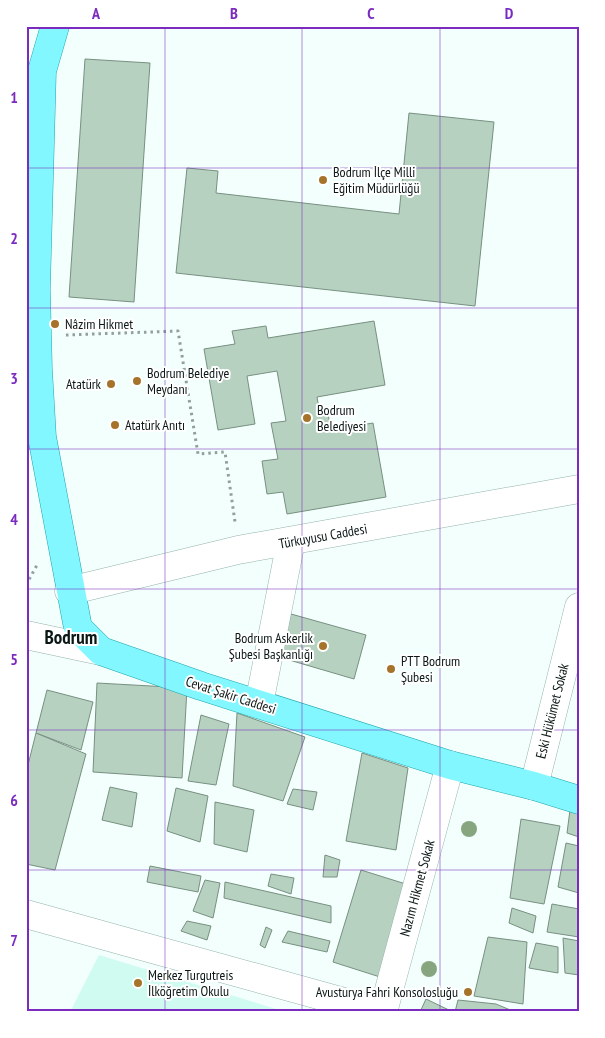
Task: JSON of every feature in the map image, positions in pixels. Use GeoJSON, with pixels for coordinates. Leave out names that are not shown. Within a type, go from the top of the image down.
{"type":"FeatureCollection","features":[{"type":"Feature","properties":{"kind":"main road","name":"Cevat Şakir Caddesi"},"geometry":{"type":"LineString","coordinates":[[55,26],[42,71],[31,292],[37,336],[34,436],[78,628],[101,651],[450,765],[534,786],[579,800]]}},
{"type":"Feature","properties":{"kind":"street","name":"Türkuyusu Caddesi"},"geometry":{"type":"LineString","coordinates":[[69,591],[238,550],[579,489]]}},
{"type":"Feature","properties":{"kind":"street"},"geometry":{"type":"LineString","coordinates":[[260,704],[291,542]]}},
{"type":"Feature","properties":{"kind":"street","name":"Eski Hükümet Sokak"},"geometry":{"type":"LineString","coordinates":[[534,786],[579,608]]}},
{"type":"Feature","properties":{"kind":"street"},"geometry":{"type":"LineString","coordinates":[[26,635],[101,651]]}},
{"type":"Feature","properties":{"kind":"street","name":"Nazım Hikmet Sokak"},"geometry":{"type":"LineString","coordinates":[[381,1012],[450,765]]}},
{"type":"Feature","properties":{"kind":"street"},"geometry":{"type":"LineString","coordinates":[[26,914],[344,1007],[381,1012]]}},
{"type":"Feature","properties":{"kind":"path"},"geometry":{"type":"LineString","coordinates":[[37,336],[178,331],[198,454],[225,452],[238,550]]}},
{"type":"Feature","properties":{"kind":"shaded area","name":"Merkez Turgutreis İlköğretim Okulu"},"geometry":{"type":"Polygon","coordinates":[[[99,955],[286,1012],[70,1012],[99,955]]]}},
{"type":"Feature","properties":{"kind":"building"},"geometry":{"type":"Polygon","coordinates":[[[85,59],[150,63],[134,302],[69,297],[85,59]]]}},
{"type":"Feature","properties":{"kind":"building"},"geometry":{"type":"Polygon","coordinates":[[[409,113],[494,122],[475,306],[176,273],[187,168],[218,171],[216,193],[399,214],[409,113]]]}},
{"type":"Feature","properties":{"kind":"building","name":"Bodrum Belediyesi"},"geometry":{"type":"Polygon","coordinates":[[[374,321],[385,385],[317,397],[320,415],[328,414],[331,430],[373,423],[386,497],[287,514],[283,492],[267,494],[262,461],[278,459],[271,423],[286,421],[277,371],[247,376],[255,424],[218,430],[204,349],[235,344],[232,331],[266,326],[268,338],[374,321]]]}},
{"type":"Feature","properties":{"kind":"building","name":"Bodrum Askerlik Şubesi Başkanlığı"},"geometry":{"type":"Polygon","coordinates":[[[291,614],[366,635],[354,679],[279,657],[291,614]]]}},
{"type":"Feature","properties":{"kind":"building"},"geometry":{"type":"Polygon","coordinates":[[[97,683],[187,688],[182,778],[93,772],[97,683]]]}},
{"type":"Feature","properties":{"kind":"building"},"geometry":{"type":"Polygon","coordinates":[[[47,690],[93,702],[81,750],[36,733],[47,690]]]}},
{"type":"Feature","properties":{"kind":"building"},"geometry":{"type":"Polygon","coordinates":[[[237,713],[305,737],[283,801],[233,786],[237,713]]]}},
{"type":"Feature","properties":{"kind":"building"},"geometry":{"type":"Polygon","coordinates":[[[201,715],[229,724],[216,785],[188,781],[201,715]]]}},
{"type":"Feature","properties":{"kind":"building"},"geometry":{"type":"Polygon","coordinates":[[[36,733],[86,754],[55,870],[26,864],[26,773],[36,733]]]}},
{"type":"Feature","properties":{"kind":"building"},"geometry":{"type":"Polygon","coordinates":[[[362,753],[408,768],[396,850],[346,841],[362,753]]]}},
{"type":"Feature","properties":{"kind":"building"},"geometry":{"type":"Polygon","coordinates":[[[110,787],[137,793],[132,827],[102,820],[110,787]]]}},
{"type":"Feature","properties":{"kind":"building"},"geometry":{"type":"Polygon","coordinates":[[[176,788],[208,796],[200,842],[167,831],[176,788]]]}},
{"type":"Feature","properties":{"kind":"building"},"geometry":{"type":"Polygon","coordinates":[[[293,789],[317,792],[313,810],[287,804],[293,789]]]}},
{"type":"Feature","properties":{"kind":"building"},"geometry":{"type":"Polygon","coordinates":[[[215,802],[254,810],[247,852],[214,844],[215,802]]]}},
{"type":"Feature","properties":{"kind":"building"},"geometry":{"type":"Polygon","coordinates":[[[570,810],[579,812],[579,837],[567,833],[570,810]]]}},
{"type":"Feature","properties":{"kind":"building"},"geometry":{"type":"Polygon","coordinates":[[[521,819],[560,826],[544,904],[510,898],[521,819]]]}},
{"type":"Feature","properties":{"kind":"building"},"geometry":{"type":"Polygon","coordinates":[[[566,843],[579,846],[579,893],[558,887],[566,843]]]}},
{"type":"Feature","properties":{"kind":"building"},"geometry":{"type":"Polygon","coordinates":[[[325,855],[340,860],[337,877],[323,877],[325,855]]]}},
{"type":"Feature","properties":{"kind":"building"},"geometry":{"type":"Polygon","coordinates":[[[150,866],[201,876],[198,892],[147,882],[150,866]]]}},
{"type":"Feature","properties":{"kind":"building"},"geometry":{"type":"Polygon","coordinates":[[[361,870],[409,885],[380,977],[333,962],[361,870]]]}},
{"type":"Feature","properties":{"kind":"building"},"geometry":{"type":"Polygon","coordinates":[[[271,874],[294,878],[291,894],[268,886],[271,874]]]}},
{"type":"Feature","properties":{"kind":"building"},"geometry":{"type":"Polygon","coordinates":[[[205,880],[220,883],[213,918],[193,911],[205,880]]]}},
{"type":"Feature","properties":{"kind":"building"},"geometry":{"type":"Polygon","coordinates":[[[225,882],[331,906],[331,923],[224,898],[225,882]]]}},
{"type":"Feature","properties":{"kind":"building"},"geometry":{"type":"Polygon","coordinates":[[[552,904],[579,909],[579,937],[547,932],[552,904]]]}},
{"type":"Feature","properties":{"kind":"building"},"geometry":{"type":"Polygon","coordinates":[[[512,908],[536,916],[533,933],[509,923],[512,908]]]}},
{"type":"Feature","properties":{"kind":"building"},"geometry":{"type":"Polygon","coordinates":[[[187,921],[211,926],[207,940],[181,931],[187,921]]]}},
{"type":"Feature","properties":{"kind":"building"},"geometry":{"type":"Polygon","coordinates":[[[266,927],[272,930],[265,948],[260,945],[266,927]]]}},
{"type":"Feature","properties":{"kind":"building"},"geometry":{"type":"Polygon","coordinates":[[[288,931],[330,941],[327,952],[282,942],[288,931]]]}},
{"type":"Feature","properties":{"kind":"building"},"geometry":{"type":"Polygon","coordinates":[[[488,937],[527,942],[523,1004],[474,996],[488,937]]]}},
{"type":"Feature","properties":{"kind":"building"},"geometry":{"type":"Polygon","coordinates":[[[563,938],[579,941],[579,975],[565,973],[563,938]]]}},
{"type":"Feature","properties":{"kind":"building"},"geometry":{"type":"Polygon","coordinates":[[[536,943],[558,947],[558,973],[529,968],[536,943]]]}},
{"type":"Feature","properties":{"kind":"building"},"geometry":{"type":"Polygon","coordinates":[[[426,999],[451,1011],[420,1012],[426,999]]]}},
{"type":"Feature","properties":{"kind":"building"},"geometry":{"type":"Polygon","coordinates":[[[458,1000],[496,1004],[515,1012],[455,1012],[458,1000]]]}},
{"type":"Feature","properties":{"kind":"place","name":"Bodrum İlçe Milli Eğitim Müdürlüğü"},"geometry":{"type":"Point","coordinates":[323,180]}},
{"type":"Feature","properties":{"kind":"place","name":"Nâzim Hikmet"},"geometry":{"type":"Point","coordinates":[55,324]}},
{"type":"Feature","properties":{"kind":"place","name":"Bodrum Belediye Meydanı"},"geometry":{"type":"Point","coordinates":[137,381]}},
{"type":"Feature","properties":{"kind":"place","name":"Atatürk"},"geometry":{"type":"Point","coordinates":[111,384]}},
{"type":"Feature","properties":{"kind":"place","name":"Bodrum Belediyesi"},"geometry":{"type":"Point","coordinates":[307,418]}},
{"type":"Feature","properties":{"kind":"place","name":"Atatürk Anıtı"},"geometry":{"type":"Point","coordinates":[115,425]}},
{"type":"Feature","properties":{"kind":"place","name":"Bodrum Askerlik Şubesi Başkanlığı"},"geometry":{"type":"Point","coordinates":[323,646]}},
{"type":"Feature","properties":{"kind":"place","name":"PTT Bodrum Şubesi"},"geometry":{"type":"Point","coordinates":[391,669]}},
{"type":"Feature","properties":{"kind":"place","name":"Merkez Turgutreis İlköğretim Okulu"},"geometry":{"type":"Point","coordinates":[138,983]}},
{"type":"Feature","properties":{"kind":"place","name":"Avusturya Fahri Konsolosluğu"},"geometry":{"type":"Point","coordinates":[468,992]}},
{"type":"Feature","properties":{"kind":"district","name":"Bodrum"},"geometry":{"type":"Point","coordinates":[71,637]}}]}
